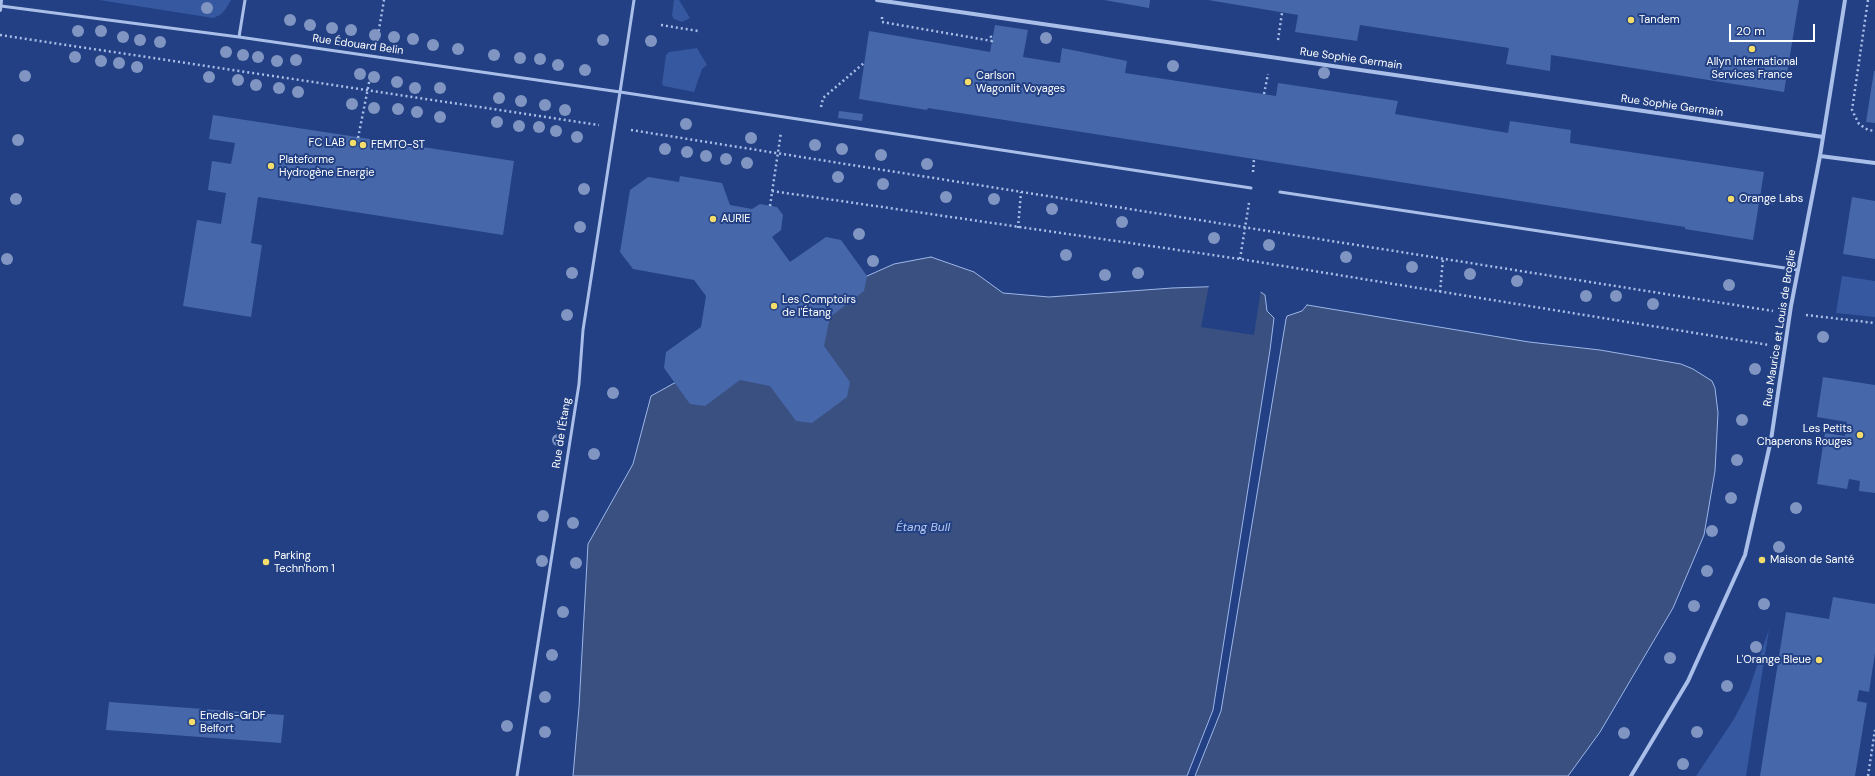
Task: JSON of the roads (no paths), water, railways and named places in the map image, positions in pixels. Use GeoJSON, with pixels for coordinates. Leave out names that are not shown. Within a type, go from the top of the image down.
{"type":"FeatureCollection","features":[{"type":"Feature","properties":{"kind":"street"},"geometry":{"type":"LineString","coordinates":[[0,8],[1,0]]}},
{"type":"Feature","properties":{"kind":"street","name":"Rue Sophie Germain"},"geometry":{"type":"LineString","coordinates":[[877,0],[1823,137]]}},
{"type":"Feature","properties":{"kind":"street","name":"Rue Maurice et Louis de Broglie"},"geometry":{"type":"LineString","coordinates":[[1631,776],[1688,681],[1745,555],[1771,440],[1790,314],[1820,156],[1845,0]]}},
{"type":"Feature","properties":{"kind":"street"},"geometry":{"type":"LineString","coordinates":[[1820,156],[1875,164]]}},
{"type":"Feature","properties":{"kind":"lane"},"geometry":{"type":"LineString","coordinates":[[239,37],[245,0]]}},
{"type":"Feature","properties":{"kind":"lane"},"geometry":{"type":"LineString","coordinates":[[620,92],[634,0]]}},
{"type":"Feature","properties":{"kind":"lane","name":"Rue Édouard Belin"},"geometry":{"type":"LineString","coordinates":[[0,8],[239,37],[620,92],[1251,188]]}},
{"type":"Feature","properties":{"kind":"lane","name":"Rue de l'Étang"},"geometry":{"type":"LineString","coordinates":[[517,776],[579,384],[583,330],[620,92]]}},
{"type":"Feature","properties":{"kind":"lane"},"geometry":{"type":"LineString","coordinates":[[1280,192],[1798,270]]}},
{"type":"Feature","properties":{"kind":"water","name":"Étang Bull"},"geometry":{"type":"Polygon","coordinates":[[[931,257],[974,272],[1003,293],[1049,297],[1172,288],[1230,286],[1259,291],[1265,295],[1267,311],[1274,318],[1270,350],[1213,710],[1187,776],[573,776],[579,707],[588,544],[633,464],[651,396],[867,276],[894,264],[931,257]]]}},
{"type":"Feature","properties":{"kind":"water"},"geometry":{"type":"Polygon","coordinates":[[[1307,305],[1529,342],[1600,350],[1681,364],[1693,369],[1712,381],[1715,388],[1718,413],[1715,471],[1704,535],[1673,608],[1600,732],[1568,776],[1195,776],[1221,711],[1286,319],[1287,316],[1302,311],[1307,305]]]}},
{"type":"Feature","properties":{"kind":"place","name":"Tandem"},"geometry":{"type":"Point","coordinates":[1631,20]}},
{"type":"Feature","properties":{"kind":"place","name":"Allyn International Services France"},"geometry":{"type":"Point","coordinates":[1752,49]}},
{"type":"Feature","properties":{"kind":"place","name":"Carlson Wagonlit Voyages"},"geometry":{"type":"Point","coordinates":[968,82]}},
{"type":"Feature","properties":{"kind":"place","name":"FC LAB"},"geometry":{"type":"Point","coordinates":[353,143]}},
{"type":"Feature","properties":{"kind":"place","name":"FEMTO-ST"},"geometry":{"type":"Point","coordinates":[363,145]}},
{"type":"Feature","properties":{"kind":"place","name":"Plateforme Hydrogène Energie"},"geometry":{"type":"Point","coordinates":[271,166]}},
{"type":"Feature","properties":{"kind":"place","name":"Orange Labs"},"geometry":{"type":"Point","coordinates":[1731,199]}},
{"type":"Feature","properties":{"kind":"place","name":"AURIE"},"geometry":{"type":"Point","coordinates":[713,219]}},
{"type":"Feature","properties":{"kind":"place","name":"Les Comptoirs de l'Étang"},"geometry":{"type":"Point","coordinates":[774,306]}},
{"type":"Feature","properties":{"kind":"place","name":"Les Petits Chaperons Rouges"},"geometry":{"type":"Point","coordinates":[1860,435]}},
{"type":"Feature","properties":{"kind":"place","name":"Maison de Santé"},"geometry":{"type":"Point","coordinates":[1762,560]}},
{"type":"Feature","properties":{"kind":"place","name":"Parking Techn'hom 1"},"geometry":{"type":"Point","coordinates":[266,562]}},
{"type":"Feature","properties":{"kind":"place","name":"L'Orange Bleue"},"geometry":{"type":"Point","coordinates":[1819,660]}},
{"type":"Feature","properties":{"kind":"place","name":"Enedis-GrDF Belfort"},"geometry":{"type":"Point","coordinates":[192,722]}}]}
